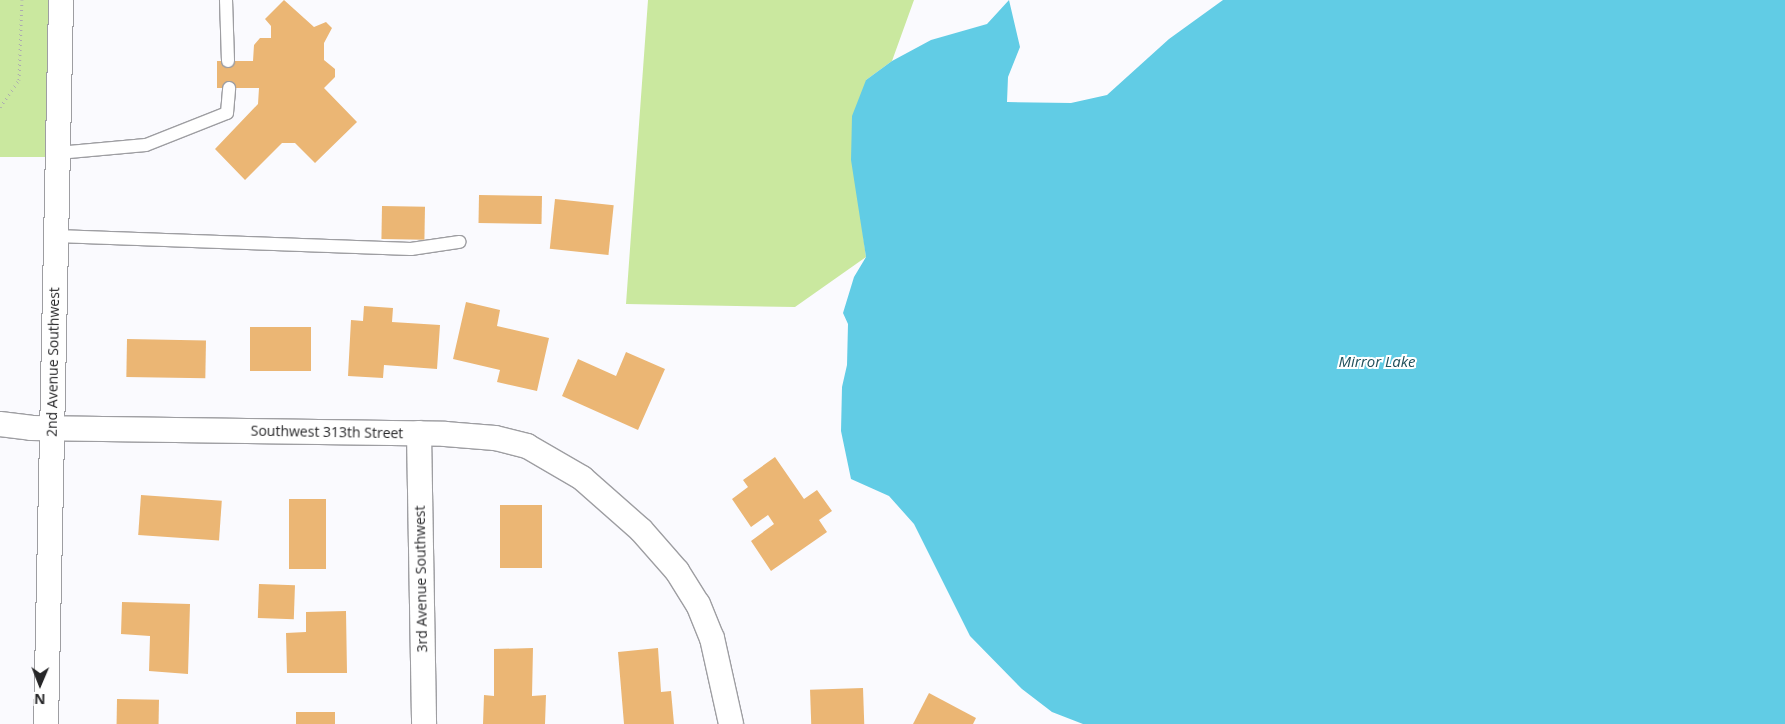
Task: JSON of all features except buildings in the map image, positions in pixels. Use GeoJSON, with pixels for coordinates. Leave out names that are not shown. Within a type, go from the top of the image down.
{"type":"FeatureCollection","features":[{"type":"Feature","properties":{"kind":"street","name":"2nd Avenue Southwest"},"geometry":{"type":"LineString","coordinates":[[46,724],[61,0]]}},
{"type":"Feature","properties":{"kind":"street","name":"Southwest 313th Street"},"geometry":{"type":"LineString","coordinates":[[0,424],[52,428],[419,433],[476,436],[527,446],[582,478],[629,520],[677,571],[698,604],[718,657],[731,724]]}},
{"type":"Feature","properties":{"kind":"street","name":"3rd Avenue Southwest"},"geometry":{"type":"LineString","coordinates":[[419,433],[424,724]]}},
{"type":"Feature","properties":{"kind":"lane"},"geometry":{"type":"LineString","coordinates":[[226,0],[228,61]]}},
{"type":"Feature","properties":{"kind":"lane"},"geometry":{"type":"LineString","coordinates":[[58,153],[146,145],[227,113],[229,88]]}},
{"type":"Feature","properties":{"kind":"lane"},"geometry":{"type":"LineString","coordinates":[[56,236],[412,249],[459,242]]}},
{"type":"Feature","properties":{"kind":"path"},"geometry":{"type":"LineString","coordinates":[[0,107],[19,80],[22,0]]}},
{"type":"Feature","properties":{"kind":"green space"},"geometry":{"type":"Polygon","coordinates":[[[0,0],[61,0],[61,157],[0,157],[0,0]]]}},
{"type":"Feature","properties":{"kind":"green space"},"geometry":{"type":"Polygon","coordinates":[[[648,0],[914,0],[892,61],[866,80],[861,219],[866,257],[795,307],[626,304],[648,0]]]}},
{"type":"Feature","properties":{"kind":"water","name":"Mirror Lake"},"geometry":{"type":"Polygon","coordinates":[[[1009,0],[1020,47],[1008,77],[1007,102],[1071,103],[1107,95],[1169,39],[1223,0],[1785,0],[1785,724],[1083,724],[1052,712],[1022,689],[970,636],[914,524],[889,496],[851,479],[841,431],[842,387],[847,365],[848,324],[843,313],[854,277],[866,257],[851,160],[852,116],[866,80],[892,61],[931,40],[987,24],[1009,0]]]}}]}
